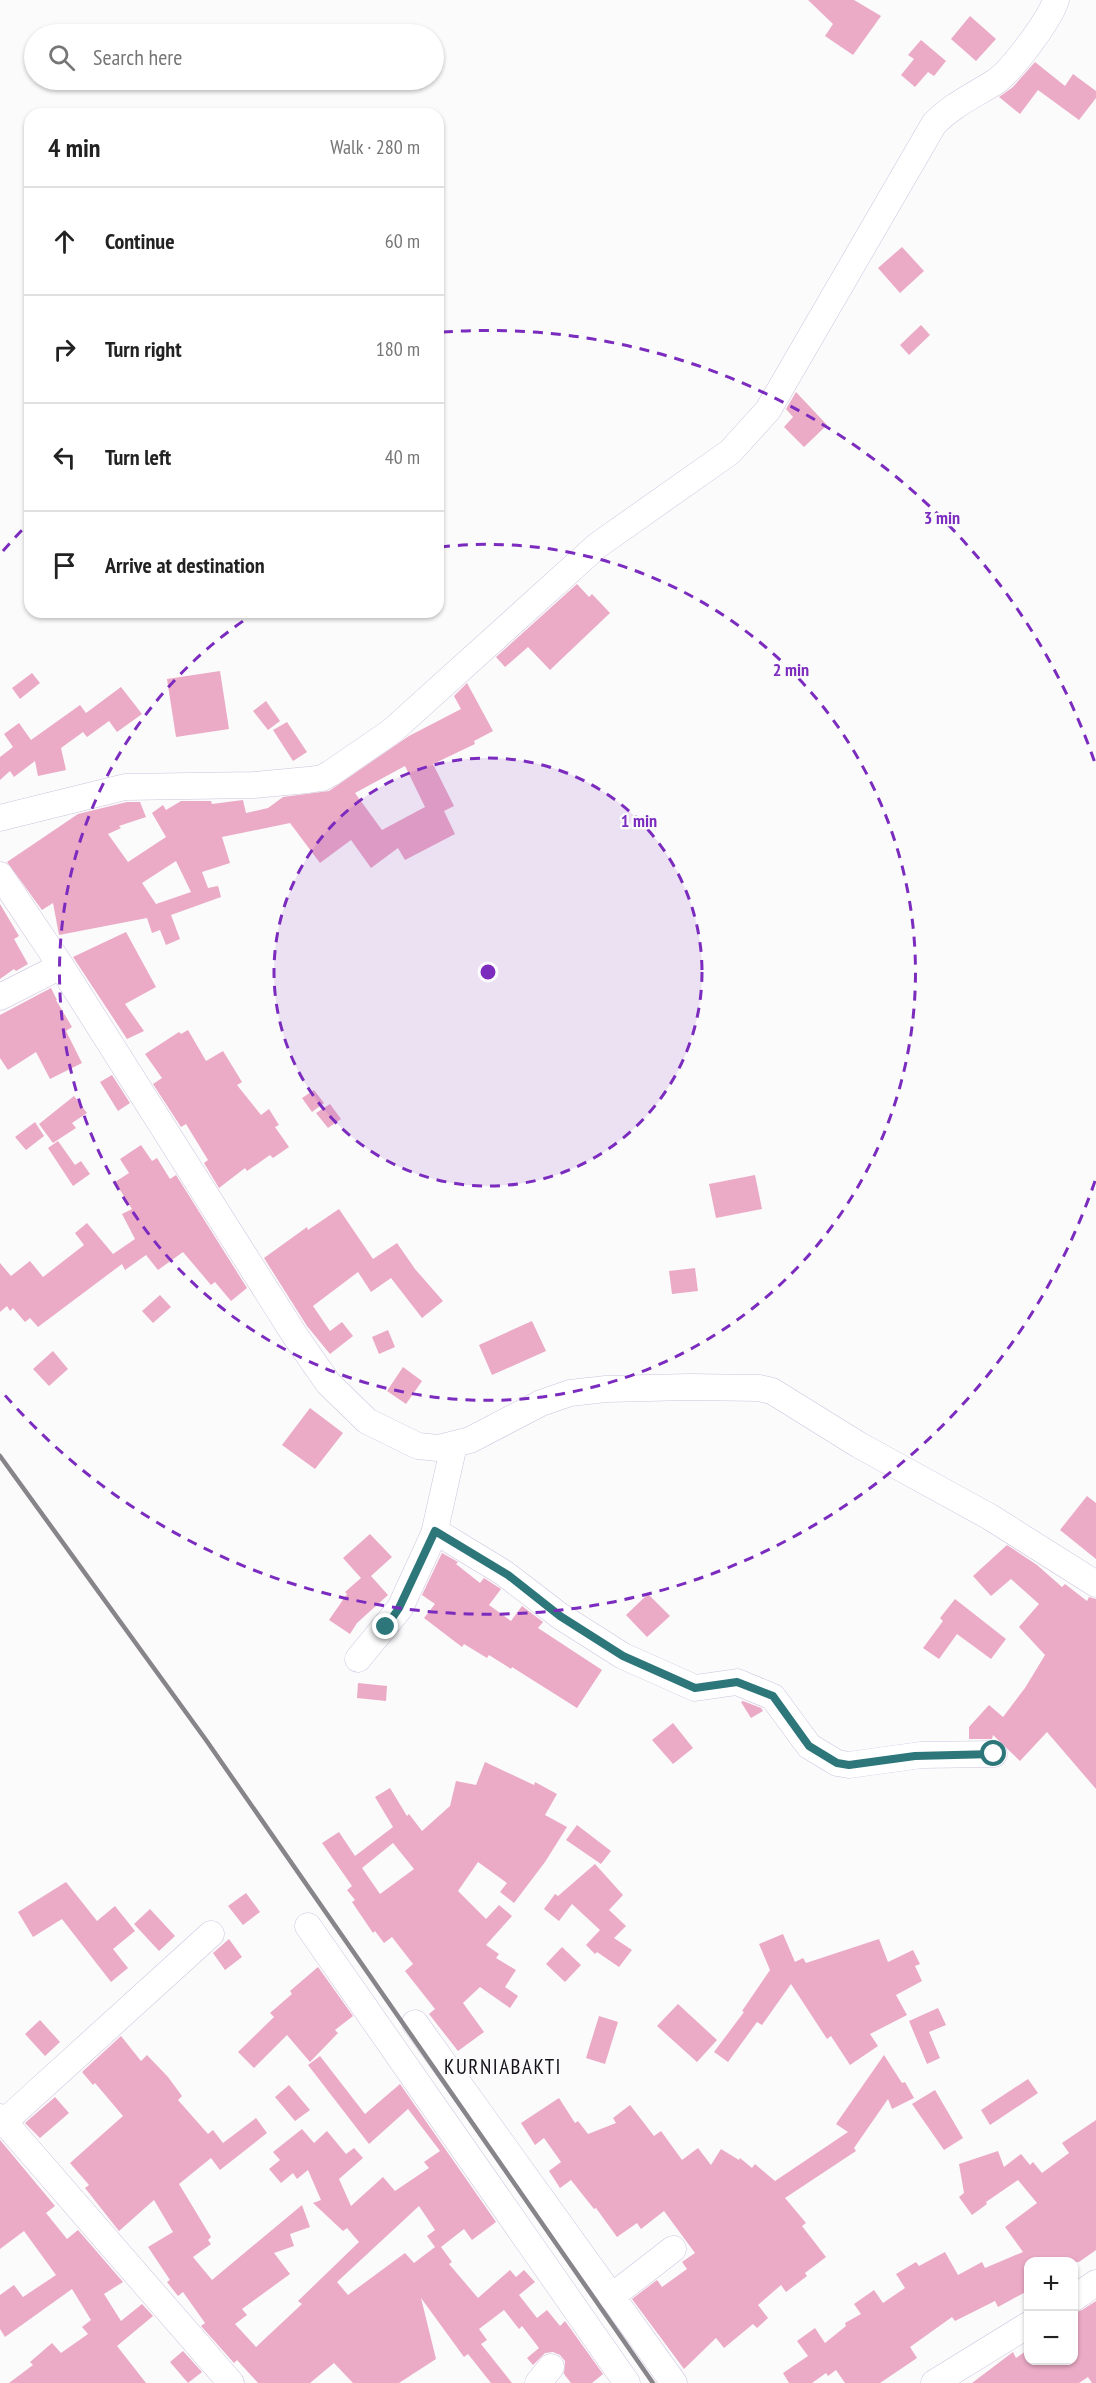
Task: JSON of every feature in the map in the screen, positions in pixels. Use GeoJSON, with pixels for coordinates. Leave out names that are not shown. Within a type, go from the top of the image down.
{"type":"FeatureCollection","features":[{"type":"Feature","properties":{"kind":"street"},"geometry":{"type":"LineString","coordinates":[[0,818],[125,787],[254,785],[322,778],[381,740],[598,546],[730,452],[752,430],[768,410],[934,124],[945,112],[997,81],[1010,68],[1043,24],[1056,0]]}},
{"type":"Feature","properties":{"kind":"street"},"geometry":{"type":"LineString","coordinates":[[0,875],[61,966],[294,1334],[328,1383],[367,1421],[418,1446],[438,1448],[470,1440],[541,1403],[570,1393],[606,1389],[759,1388],[772,1391],[859,1445],[990,1517],[1096,1584]]}},
{"type":"Feature","properties":{"kind":"street"},"geometry":{"type":"LineString","coordinates":[[0,997],[61,966]]}},
{"type":"Feature","properties":{"kind":"street"},"geometry":{"type":"LineString","coordinates":[[358,1659],[399,1608],[435,1531],[454,1445]]}},
{"type":"Feature","properties":{"kind":"street"},"geometry":{"type":"LineString","coordinates":[[435,1531],[508,1575],[560,1616],[623,1656],[695,1688],[737,1682],[773,1696],[806,1744],[837,1763],[849,1765],[921,1755],[994,1754]]}},
{"type":"Feature","properties":{"kind":"street"},"geometry":{"type":"LineString","coordinates":[[308,1926],[627,2383]]}},
{"type":"Feature","properties":{"kind":"street"},"geometry":{"type":"LineString","coordinates":[[211,1934],[2,2120],[231,2383]]}},
{"type":"Feature","properties":{"kind":"street"},"geometry":{"type":"LineString","coordinates":[[415,2023],[674,2383]]}},
{"type":"Feature","properties":{"kind":"street"},"geometry":{"type":"LineString","coordinates":[[611,2297],[673,2249]]}},
{"type":"Feature","properties":{"kind":"street"},"geometry":{"type":"LineString","coordinates":[[1078,2295],[1096,2283]]}},
{"type":"Feature","properties":{"kind":"street"},"geometry":{"type":"LineString","coordinates":[[934,2383],[1024,2328]]}},
{"type":"Feature","properties":{"kind":"building"},"geometry":{"type":"Polygon","coordinates":[[[808,0],[854,0],[881,16],[853,55],[825,36],[833,24],[808,0]]]}},
{"type":"Feature","properties":{"kind":"building"},"geometry":{"type":"Polygon","coordinates":[[[970,16],[996,39],[976,61],[951,39],[970,16]]]}},
{"type":"Feature","properties":{"kind":"building"},"geometry":{"type":"Polygon","coordinates":[[[921,40],[946,61],[934,76],[928,72],[915,87],[901,75],[914,59],[908,55],[921,40]]]}},
{"type":"Feature","properties":{"kind":"building"},"geometry":{"type":"Polygon","coordinates":[[[1035,62],[1065,86],[1073,74],[1096,91],[1096,98],[1079,120],[1038,90],[1020,114],[999,97],[1013,87],[1035,62]]]}},
{"type":"Feature","properties":{"kind":"building"},"geometry":{"type":"Polygon","coordinates":[[[902,247],[924,271],[900,293],[878,268],[902,247]]]}},
{"type":"Feature","properties":{"kind":"building"},"geometry":{"type":"Polygon","coordinates":[[[921,325],[930,335],[909,355],[900,345],[921,325]]]}},
{"type":"Feature","properties":{"kind":"building"},"geometry":{"type":"Polygon","coordinates":[[[796,392],[827,425],[804,447],[784,427],[793,417],[786,409],[796,392]]]}},
{"type":"Feature","properties":{"kind":"building"},"geometry":{"type":"Polygon","coordinates":[[[577,584],[589,597],[592,594],[610,613],[550,670],[528,647],[505,667],[496,657],[577,584]]]}},
{"type":"Feature","properties":{"kind":"building"},"geometry":{"type":"Polygon","coordinates":[[[220,671],[229,729],[176,737],[167,679],[220,671]]]}},
{"type":"Feature","properties":{"kind":"building"},"geometry":{"type":"Polygon","coordinates":[[[32,673],[40,683],[20,699],[12,688],[32,673]]]}},
{"type":"Feature","properties":{"kind":"building"},"geometry":{"type":"Polygon","coordinates":[[[467,683],[493,731],[474,741],[475,744],[433,764],[454,806],[444,811],[455,834],[405,860],[398,848],[371,868],[351,840],[320,863],[290,823],[222,837],[230,863],[202,872],[208,888],[218,886],[221,897],[171,915],[180,939],[166,945],[160,930],[152,933],[147,918],[59,935],[53,903],[42,910],[7,862],[78,814],[127,802],[140,802],[146,817],[119,826],[121,828],[108,834],[128,862],[166,837],[152,813],[163,805],[166,810],[181,801],[211,801],[212,804],[243,800],[246,813],[268,808],[283,797],[329,791],[409,736],[461,709],[454,696],[467,683]],[[405,766],[355,793],[382,830],[425,807],[405,766]],[[176,861],[142,883],[156,904],[191,892],[176,861]]]}},
{"type":"Feature","properties":{"kind":"building"},"geometry":{"type":"Polygon","coordinates":[[[121,687],[142,714],[117,732],[109,721],[87,737],[83,732],[61,748],[66,770],[38,776],[35,761],[14,777],[10,771],[0,780],[0,757],[13,747],[4,734],[19,723],[31,740],[80,705],[86,713],[121,687]]]}},
{"type":"Feature","properties":{"kind":"building"},"geometry":{"type":"Polygon","coordinates":[[[266,701],[280,721],[268,730],[253,711],[266,701]]]}},
{"type":"Feature","properties":{"kind":"building"},"geometry":{"type":"Polygon","coordinates":[[[287,722],[307,752],[293,761],[273,730],[287,722]]]}},
{"type":"Feature","properties":{"kind":"building"},"geometry":{"type":"Polygon","coordinates":[[[0,904],[19,936],[14,939],[28,964],[16,971],[14,969],[0,979],[0,904]]]}},
{"type":"Feature","properties":{"kind":"building"},"geometry":{"type":"Polygon","coordinates":[[[126,932],[156,987],[125,1004],[144,1031],[127,1039],[73,957],[126,932]]]}},
{"type":"Feature","properties":{"kind":"building"},"geometry":{"type":"Polygon","coordinates":[[[51,988],[72,1027],[66,1031],[82,1063],[50,1079],[36,1052],[8,1070],[0,1058],[0,1015],[51,988]]]}},
{"type":"Feature","properties":{"kind":"building"},"geometry":{"type":"Polygon","coordinates":[[[188,1030],[206,1061],[223,1051],[242,1082],[237,1085],[261,1115],[269,1109],[279,1125],[275,1127],[289,1147],[273,1158],[270,1155],[247,1171],[245,1168],[219,1188],[204,1163],[208,1160],[186,1124],[181,1127],[153,1084],[162,1078],[145,1054],[179,1032],[181,1034],[188,1030]]]}},
{"type":"Feature","properties":{"kind":"building"},"geometry":{"type":"Polygon","coordinates":[[[112,1075],[130,1103],[118,1111],[100,1082],[112,1075]]]}},
{"type":"Feature","properties":{"kind":"building"},"geometry":{"type":"Polygon","coordinates":[[[314,1090],[324,1103],[312,1112],[302,1098],[314,1090]]]}},
{"type":"Feature","properties":{"kind":"building"},"geometry":{"type":"Polygon","coordinates":[[[74,1096],[87,1113],[72,1123],[76,1128],[53,1143],[39,1124],[74,1096]]]}},
{"type":"Feature","properties":{"kind":"building"},"geometry":{"type":"Polygon","coordinates":[[[330,1104],[341,1119],[328,1128],[316,1113],[330,1104]]]}},
{"type":"Feature","properties":{"kind":"building"},"geometry":{"type":"Polygon","coordinates":[[[35,1122],[44,1136],[26,1150],[15,1137],[35,1122]]]}},
{"type":"Feature","properties":{"kind":"building"},"geometry":{"type":"Polygon","coordinates":[[[58,1141],[75,1165],[81,1161],[90,1174],[73,1186],[48,1148],[58,1141]]]}},
{"type":"Feature","properties":{"kind":"building"},"geometry":{"type":"Polygon","coordinates":[[[141,1145],[152,1161],[157,1158],[170,1179],[176,1175],[247,1288],[231,1301],[215,1282],[211,1285],[183,1252],[158,1270],[146,1255],[125,1270],[122,1264],[38,1327],[30,1318],[25,1322],[13,1308],[10,1311],[7,1306],[0,1312],[0,1263],[11,1276],[30,1261],[43,1277],[84,1245],[75,1233],[87,1223],[113,1254],[135,1239],[122,1214],[132,1209],[115,1182],[129,1173],[120,1159],[141,1145]]]}},
{"type":"Feature","properties":{"kind":"building"},"geometry":{"type":"Polygon","coordinates":[[[755,1175],[762,1209],[716,1218],[709,1184],[755,1175]]]}},
{"type":"Feature","properties":{"kind":"building"},"geometry":{"type":"Polygon","coordinates":[[[339,1209],[373,1259],[397,1243],[415,1269],[443,1301],[422,1318],[391,1278],[371,1292],[358,1272],[313,1306],[330,1331],[342,1322],[353,1336],[330,1354],[307,1326],[264,1258],[307,1227],[308,1230],[339,1209]]]}},
{"type":"Feature","properties":{"kind":"building"},"geometry":{"type":"Polygon","coordinates":[[[695,1268],[698,1291],[672,1294],[669,1271],[695,1268]]]}},
{"type":"Feature","properties":{"kind":"building"},"geometry":{"type":"Polygon","coordinates":[[[160,1295],[171,1307],[153,1323],[142,1311],[160,1295]]]}},
{"type":"Feature","properties":{"kind":"building"},"geometry":{"type":"Polygon","coordinates":[[[532,1321],[546,1351],[492,1375],[479,1345],[532,1321]]]}},
{"type":"Feature","properties":{"kind":"building"},"geometry":{"type":"Polygon","coordinates":[[[388,1330],[395,1347],[379,1354],[372,1337],[388,1330]]]}},
{"type":"Feature","properties":{"kind":"building"},"geometry":{"type":"Polygon","coordinates":[[[53,1351],[68,1369],[49,1386],[33,1369],[53,1351]]]}},
{"type":"Feature","properties":{"kind":"building"},"geometry":{"type":"Polygon","coordinates":[[[403,1367],[422,1381],[406,1404],[387,1391],[403,1367]]]}},
{"type":"Feature","properties":{"kind":"building"},"geometry":{"type":"Polygon","coordinates":[[[310,1408],[343,1433],[315,1469],[282,1445],[310,1408]]]}},
{"type":"Feature","properties":{"kind":"building"},"geometry":{"type":"Polygon","coordinates":[[[1087,1496],[1096,1503],[1096,1559],[1060,1530],[1087,1496]]]}},
{"type":"Feature","properties":{"kind":"building"},"geometry":{"type":"Polygon","coordinates":[[[370,1534],[392,1557],[371,1576],[388,1595],[357,1623],[350,1634],[329,1620],[347,1594],[345,1592],[361,1578],[343,1558],[370,1534]]]}},
{"type":"Feature","properties":{"kind":"building"},"geometry":{"type":"Polygon","coordinates":[[[1007,1545],[1037,1565],[1062,1587],[1065,1584],[1087,1601],[1089,1597],[1096,1599],[1096,1789],[1047,1732],[1020,1761],[993,1735],[992,1739],[969,1739],[969,1727],[989,1705],[1003,1717],[1025,1688],[1045,1655],[1019,1627],[1039,1604],[1011,1579],[991,1596],[973,1576],[1007,1545]]]}},
{"type":"Feature","properties":{"kind":"building"},"geometry":{"type":"Polygon","coordinates":[[[442,1553],[458,1562],[456,1564],[480,1583],[484,1578],[501,1589],[489,1605],[511,1621],[522,1606],[543,1622],[538,1628],[602,1670],[577,1708],[512,1667],[511,1669],[489,1655],[487,1658],[464,1644],[462,1647],[424,1618],[435,1604],[422,1595],[442,1553]]]}},
{"type":"Feature","properties":{"kind":"building"},"geometry":{"type":"Polygon","coordinates":[[[648,1594],[670,1616],[647,1637],[626,1615],[648,1594]]]}},
{"type":"Feature","properties":{"kind":"building"},"geometry":{"type":"Polygon","coordinates":[[[955,1599],[1006,1639],[991,1659],[957,1634],[939,1659],[923,1648],[943,1621],[940,1618],[955,1599]]]}},
{"type":"Feature","properties":{"kind":"building"},"geometry":{"type":"Polygon","coordinates":[[[358,1683],[387,1686],[386,1701],[357,1698],[358,1683]]]}},
{"type":"Feature","properties":{"kind":"building"},"geometry":{"type":"Polygon","coordinates":[[[741,1702],[763,1711],[751,1718],[741,1702]]]}},
{"type":"Feature","properties":{"kind":"building"},"geometry":{"type":"Polygon","coordinates":[[[673,1723],[693,1748],[673,1764],[652,1740],[673,1723]]]}},
{"type":"Feature","properties":{"kind":"building"},"geometry":{"type":"Polygon","coordinates":[[[485,1762],[534,1785],[535,1782],[557,1794],[545,1815],[567,1827],[545,1862],[514,1903],[500,1892],[507,1883],[478,1862],[458,1891],[486,1919],[499,1905],[512,1916],[486,1945],[499,1954],[496,1958],[516,1970],[505,1987],[518,1996],[510,2008],[480,1987],[463,2003],[484,2032],[458,2051],[429,2014],[435,2009],[405,1971],[413,1964],[392,1937],[384,1943],[375,1931],[373,1933],[352,1902],[355,1900],[347,1890],[352,1886],[322,1843],[339,1832],[355,1856],[393,1827],[375,1797],[390,1788],[407,1816],[409,1814],[422,1831],[450,1806],[456,1781],[476,1785],[485,1762]],[[393,1843],[362,1868],[380,1894],[414,1869],[393,1843]]]}},
{"type":"Feature","properties":{"kind":"building"},"geometry":{"type":"Polygon","coordinates":[[[577,1825],[611,1851],[601,1864],[566,1840],[577,1825]]]}},
{"type":"Feature","properties":{"kind":"building"},"geometry":{"type":"Polygon","coordinates":[[[595,1864],[623,1895],[609,1910],[626,1926],[614,1938],[632,1950],[619,1967],[597,1952],[595,1954],[586,1945],[600,1930],[572,1904],[559,1921],[544,1909],[555,1894],[558,1896],[595,1864]]]}},
{"type":"Feature","properties":{"kind":"building"},"geometry":{"type":"Polygon","coordinates":[[[66,1882],[97,1921],[115,1906],[135,1931],[113,1949],[128,1968],[111,1982],[62,1919],[33,1937],[18,1912],[66,1882]]]}},
{"type":"Feature","properties":{"kind":"building"},"geometry":{"type":"Polygon","coordinates":[[[246,1893],[260,1912],[243,1925],[228,1906],[246,1893]]]}},
{"type":"Feature","properties":{"kind":"building"},"geometry":{"type":"Polygon","coordinates":[[[150,1909],[175,1936],[159,1951],[134,1924],[150,1909]]]}},
{"type":"Feature","properties":{"kind":"building"},"geometry":{"type":"Polygon","coordinates":[[[783,1934],[795,1962],[803,1958],[806,1963],[879,1939],[888,1962],[913,1950],[920,1964],[915,1966],[922,1981],[896,1995],[907,2015],[870,2034],[878,2046],[850,2065],[831,2036],[827,2039],[791,1984],[762,2025],[757,2022],[728,2062],[714,2052],[744,2012],[742,2011],[770,1970],[759,1944],[783,1934]]]}},
{"type":"Feature","properties":{"kind":"building"},"geometry":{"type":"Polygon","coordinates":[[[229,1939],[242,1957],[225,1970],[213,1953],[229,1939]]]}},
{"type":"Feature","properties":{"kind":"building"},"geometry":{"type":"Polygon","coordinates":[[[562,1947],[581,1965],[565,1982],[546,1964],[562,1947]]]}},
{"type":"Feature","properties":{"kind":"building"},"geometry":{"type":"Polygon","coordinates":[[[318,1967],[353,2016],[335,2030],[338,2033],[310,2062],[287,2035],[254,2068],[238,2052],[274,2017],[270,2013],[292,1994],[290,1991],[318,1967]]]}},
{"type":"Feature","properties":{"kind":"building"},"geometry":{"type":"Polygon","coordinates":[[[678,2004],[717,2040],[697,2062],[657,2026],[678,2004]]]}},
{"type":"Feature","properties":{"kind":"building"},"geometry":{"type":"Polygon","coordinates":[[[938,2008],[946,2025],[929,2032],[940,2058],[927,2064],[909,2021],[938,2008]]]}},
{"type":"Feature","properties":{"kind":"building"},"geometry":{"type":"Polygon","coordinates":[[[599,2016],[618,2022],[605,2064],[586,2058],[599,2016]]]}},
{"type":"Feature","properties":{"kind":"building"},"geometry":{"type":"Polygon","coordinates":[[[40,2020],[60,2042],[45,2056],[25,2034],[40,2020]]]}},
{"type":"Feature","properties":{"kind":"building"},"geometry":{"type":"Polygon","coordinates":[[[121,2036],[141,2061],[147,2055],[168,2077],[182,2096],[178,2100],[208,2134],[213,2130],[223,2143],[256,2118],[267,2133],[220,2170],[211,2158],[179,2184],[211,2237],[208,2240],[211,2244],[193,2257],[212,2280],[302,2205],[310,2227],[290,2234],[294,2246],[274,2253],[290,2274],[242,2309],[247,2315],[235,2324],[256,2347],[302,2304],[298,2301],[359,2242],[347,2228],[343,2231],[313,2203],[321,2200],[308,2170],[297,2179],[293,2173],[281,2183],[269,2169],[280,2160],[273,2152],[302,2129],[314,2143],[327,2131],[346,2154],[354,2148],[363,2158],[339,2179],[351,2206],[383,2177],[395,2191],[429,2168],[424,2162],[440,2151],[408,2109],[369,2144],[308,2065],[320,2056],[365,2114],[400,2084],[496,2222],[472,2240],[464,2229],[441,2247],[452,2262],[449,2264],[478,2298],[510,2270],[516,2277],[524,2270],[535,2282],[519,2295],[537,2318],[547,2310],[560,2326],[565,2321],[603,2374],[592,2383],[571,2383],[564,2374],[565,2361],[553,2352],[545,2353],[533,2365],[527,2358],[539,2348],[522,2326],[519,2329],[504,2310],[479,2329],[487,2340],[481,2344],[512,2383],[491,2383],[468,2354],[464,2357],[421,2298],[436,2359],[399,2383],[353,2383],[334,2363],[310,2383],[258,2383],[237,2360],[234,2363],[201,2326],[205,2323],[183,2292],[178,2296],[167,2282],[170,2280],[148,2247],[173,2232],[154,2200],[119,2231],[85,2188],[89,2185],[70,2163],[123,2116],[95,2083],[93,2085],[82,2072],[121,2036]],[[419,2206],[337,2282],[348,2295],[405,2253],[414,2263],[435,2247],[427,2236],[435,2230],[419,2206]]]}},
{"type":"Feature","properties":{"kind":"building"},"geometry":{"type":"Polygon","coordinates":[[[884,2055],[914,2098],[892,2109],[888,2099],[854,2148],[856,2151],[785,2198],[806,2223],[802,2226],[826,2257],[786,2292],[781,2285],[758,2305],[768,2318],[757,2328],[753,2324],[724,2348],[716,2338],[684,2369],[632,2299],[657,2280],[662,2287],[687,2269],[682,2262],[695,2253],[664,2211],[641,2229],[637,2223],[617,2237],[596,2208],[594,2209],[571,2180],[560,2188],[549,2171],[561,2162],[544,2138],[535,2145],[521,2123],[559,2098],[575,2123],[578,2121],[588,2134],[616,2123],[613,2118],[630,2105],[654,2136],[661,2131],[682,2160],[698,2148],[711,2165],[721,2149],[739,2160],[740,2158],[752,2168],[755,2164],[775,2181],[848,2132],[836,2124],[884,2055]]]}},
{"type":"Feature","properties":{"kind":"building"},"geometry":{"type":"Polygon","coordinates":[[[1028,2079],[1038,2093],[990,2125],[981,2110],[1028,2079]]]}},
{"type":"Feature","properties":{"kind":"building"},"geometry":{"type":"Polygon","coordinates":[[[289,2085],[310,2110],[295,2121],[275,2097],[289,2085]]]}},
{"type":"Feature","properties":{"kind":"building"},"geometry":{"type":"Polygon","coordinates":[[[935,2090],[963,2138],[944,2150],[912,2104],[935,2090]]]}},
{"type":"Feature","properties":{"kind":"building"},"geometry":{"type":"Polygon","coordinates":[[[55,2097],[69,2113],[40,2138],[25,2123],[55,2097]]]}},
{"type":"Feature","properties":{"kind":"building"},"geometry":{"type":"Polygon","coordinates":[[[1096,2120],[1096,2250],[1079,2262],[1078,2257],[1024,2257],[1024,2293],[998,2307],[995,2301],[955,2321],[952,2317],[910,2347],[917,2358],[880,2383],[845,2383],[836,2370],[828,2376],[826,2373],[812,2383],[789,2383],[783,2373],[808,2356],[797,2341],[815,2328],[825,2343],[846,2326],[845,2323],[861,2314],[854,2304],[874,2290],[883,2303],[905,2288],[896,2274],[916,2262],[919,2266],[945,2252],[958,2275],[982,2262],[985,2268],[1023,2252],[1005,2227],[1037,2203],[1018,2180],[986,2202],[987,2204],[972,2215],[959,2197],[964,2193],[959,2164],[998,2151],[1004,2167],[1021,2154],[1030,2165],[1033,2162],[1042,2173],[1069,2153],[1062,2143],[1096,2120]]]}},
{"type":"Feature","properties":{"kind":"building"},"geometry":{"type":"Polygon","coordinates":[[[0,2140],[55,2206],[46,2213],[67,2239],[78,2230],[123,2282],[104,2294],[121,2321],[142,2304],[153,2316],[117,2346],[146,2383],[9,2383],[33,2365],[30,2362],[52,2343],[61,2353],[88,2334],[82,2327],[91,2320],[72,2289],[5,2337],[0,2329],[0,2295],[14,2285],[23,2297],[56,2275],[24,2231],[0,2249],[0,2140]]]}},
{"type":"Feature","properties":{"kind":"building"},"geometry":{"type":"Polygon","coordinates":[[[1096,2301],[1096,2383],[1092,2383],[1088,2377],[1079,2383],[972,2383],[1013,2352],[1016,2358],[1024,2352],[1024,2365],[1078,2365],[1078,2312],[1096,2301]]]}},
{"type":"Feature","properties":{"kind":"building"},"geometry":{"type":"Polygon","coordinates":[[[183,2351],[202,2372],[188,2383],[170,2362],[183,2351]]]}},
{"type":"Feature","properties":{"kind":"railway"},"geometry":{"type":"LineString","coordinates":[[0,1456],[206,1740],[653,2383]]}},
{"type":"Feature","properties":{"kind":"district","name":"KURNIABAKTI"},"geometry":{"type":"Point","coordinates":[503,2067]}},
{"type":"Feature","properties":{"kind":"route"},"geometry":{"type":"LineString","coordinates":[[386,1627],[399,1608],[435,1531],[508,1575],[560,1616],[623,1656],[695,1688],[737,1682],[773,1696],[803,1741],[812,1749],[837,1763],[849,1765],[921,1755],[994,1754]]}}]}
